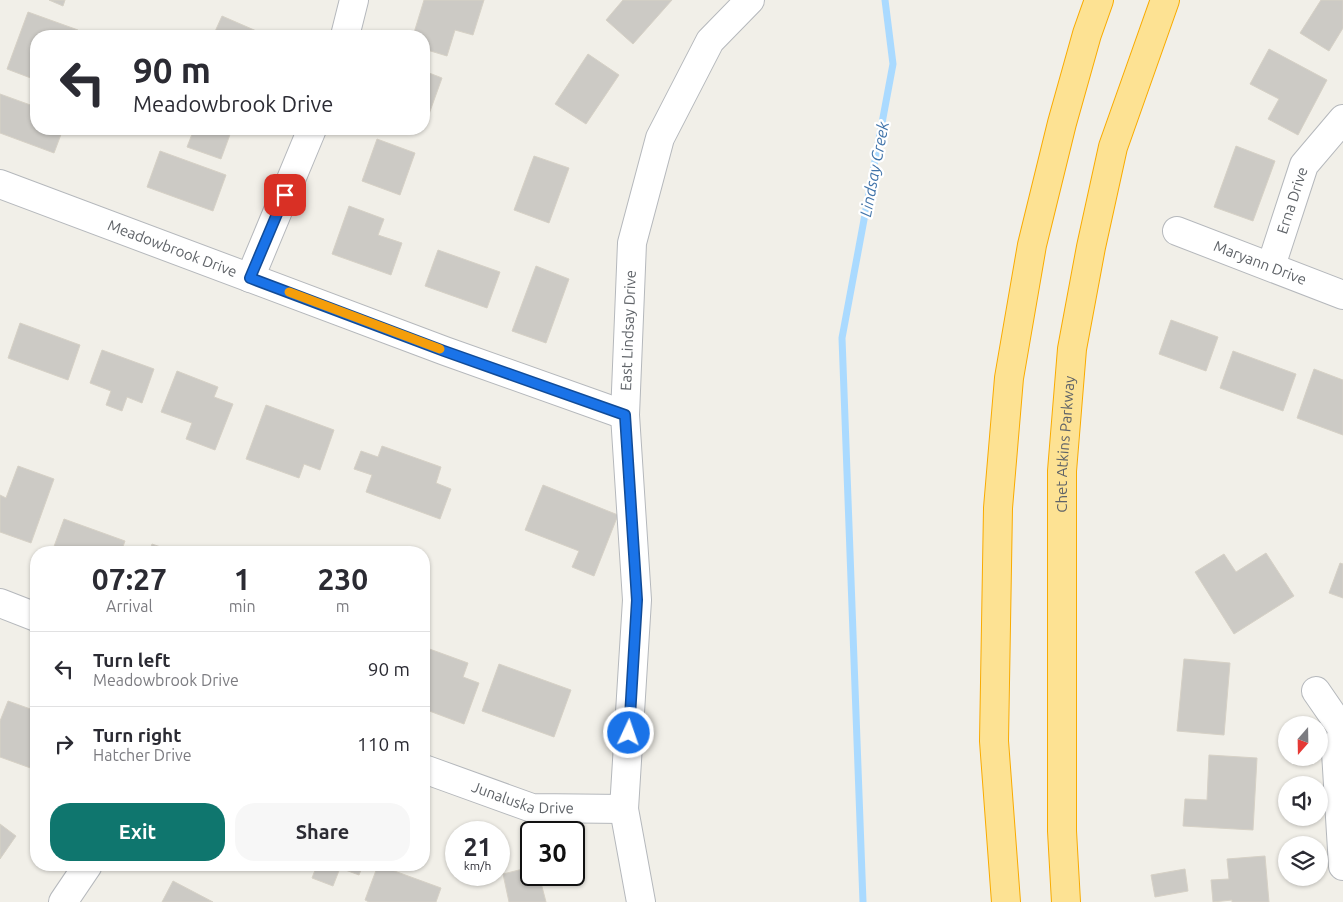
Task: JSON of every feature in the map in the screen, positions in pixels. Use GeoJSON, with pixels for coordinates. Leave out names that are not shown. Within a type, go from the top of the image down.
{"type":"FeatureCollection","features":[{"type":"Feature","properties":{"kind":"highway"},"geometry":{"type":"LineString","coordinates":[[1006,902],[994,740],[998,508],[1009,378],[1032,245],[1062,123],[1087,34],[1100,0]]}},
{"type":"Feature","properties":{"kind":"highway","name":"Chet Atkins Parkway"},"geometry":{"type":"LineString","coordinates":[[1066,902],[1062,831],[1062,471],[1072,349],[1091,246],[1114,148],[1165,0]]}},
{"type":"Feature","properties":{"kind":"street"},"geometry":{"type":"LineString","coordinates":[[346,30],[354,0]]}},
{"type":"Feature","properties":{"kind":"street","name":"East Lindsay Drive"},"geometry":{"type":"LineString","coordinates":[[640,902],[624,809],[637,600],[625,415],[632,243],[660,138],[710,41],[750,0]]}},
{"type":"Feature","properties":{"kind":"street","name":"Erna Drive"},"geometry":{"type":"LineString","coordinates":[[1271,266],[1304,165],[1343,118]]}},
{"type":"Feature","properties":{"kind":"street"},"geometry":{"type":"LineString","coordinates":[[250,278],[310,135]]}},
{"type":"Feature","properties":{"kind":"street","name":"Meadowbrook Drive"},"geometry":{"type":"LineString","coordinates":[[0,184],[435,347],[625,415]]}},
{"type":"Feature","properties":{"kind":"street","name":"Maryann Drive"},"geometry":{"type":"LineString","coordinates":[[1177,231],[1343,294]]}},
{"type":"Feature","properties":{"kind":"street"},"geometry":{"type":"LineString","coordinates":[[0,603],[30,615]]}},
{"type":"Feature","properties":{"kind":"street"},"geometry":{"type":"LineString","coordinates":[[1316,690],[1343,730],[1336,752],[1343,866]]}},
{"type":"Feature","properties":{"kind":"street","name":"Junaluska Drive"},"geometry":{"type":"LineString","coordinates":[[430,771],[532,808],[624,809]]}},
{"type":"Feature","properties":{"kind":"street"},"geometry":{"type":"LineString","coordinates":[[63,902],[84,871]]}},
{"type":"Feature","properties":{"kind":"building"},"geometry":{"type":"Polygon","coordinates":[[[49,0],[65,0],[63,6],[49,0]]]}},
{"type":"Feature","properties":{"kind":"building"},"geometry":{"type":"Polygon","coordinates":[[[424,0],[484,0],[473,35],[455,30],[447,56],[430,51],[430,30],[415,30],[424,0]]]}},
{"type":"Feature","properties":{"kind":"building"},"geometry":{"type":"Polygon","coordinates":[[[623,0],[672,0],[633,44],[606,20],[623,0]]]}},
{"type":"Feature","properties":{"kind":"building"},"geometry":{"type":"Polygon","coordinates":[[[1321,0],[1343,0],[1343,28],[1329,51],[1300,33],[1321,0]]]}},
{"type":"Feature","properties":{"kind":"building"},"geometry":{"type":"Polygon","coordinates":[[[28,12],[78,30],[30,30],[30,78],[7,69],[28,12]]]}},
{"type":"Feature","properties":{"kind":"building"},"geometry":{"type":"Polygon","coordinates":[[[222,16],[254,30],[216,30],[222,16]]]}},
{"type":"Feature","properties":{"kind":"building"},"geometry":{"type":"Polygon","coordinates":[[[1269,49],[1327,80],[1298,135],[1268,119],[1279,99],[1250,84],[1269,49]]]}},
{"type":"Feature","properties":{"kind":"building"},"geometry":{"type":"Polygon","coordinates":[[[588,54],[619,75],[586,124],[555,104],[588,54]]]}},
{"type":"Feature","properties":{"kind":"building"},"geometry":{"type":"Polygon","coordinates":[[[430,73],[442,78],[430,111],[430,73]]]}},
{"type":"Feature","properties":{"kind":"building"},"geometry":{"type":"Polygon","coordinates":[[[0,94],[30,105],[30,135],[61,135],[54,153],[0,133],[0,94]]]}},
{"type":"Feature","properties":{"kind":"building"},"geometry":{"type":"Polygon","coordinates":[[[192,135],[230,135],[221,159],[187,147],[192,135]]]}},
{"type":"Feature","properties":{"kind":"building"},"geometry":{"type":"Polygon","coordinates":[[[377,139],[415,153],[400,195],[362,181],[377,139]]]}},
{"type":"Feature","properties":{"kind":"building"},"geometry":{"type":"Polygon","coordinates":[[[1236,146],[1275,161],[1253,221],[1214,207],[1236,146]]]}},
{"type":"Feature","properties":{"kind":"building"},"geometry":{"type":"Polygon","coordinates":[[[160,151],[226,175],[213,211],[147,187],[160,151]]]}},
{"type":"Feature","properties":{"kind":"building"},"geometry":{"type":"Polygon","coordinates":[[[534,156],[569,168],[549,223],[514,210],[534,156]]]}},
{"type":"Feature","properties":{"kind":"building"},"geometry":{"type":"Polygon","coordinates":[[[349,206],[384,219],[378,235],[402,243],[391,275],[332,254],[349,206]]]}},
{"type":"Feature","properties":{"kind":"building"},"geometry":{"type":"Polygon","coordinates":[[[438,250],[500,272],[487,308],[425,286],[438,250]]]}},
{"type":"Feature","properties":{"kind":"building"},"geometry":{"type":"Polygon","coordinates":[[[536,266],[569,279],[546,343],[512,331],[536,266]]]}},
{"type":"Feature","properties":{"kind":"building"},"geometry":{"type":"Polygon","coordinates":[[[1171,320],[1218,337],[1206,371],[1159,354],[1171,320]]]}},
{"type":"Feature","properties":{"kind":"building"},"geometry":{"type":"Polygon","coordinates":[[[20,323],[80,345],[68,380],[8,358],[20,323]]]}},
{"type":"Feature","properties":{"kind":"building"},"geometry":{"type":"Polygon","coordinates":[[[102,350],[154,369],[142,403],[127,397],[122,411],[106,405],[111,391],[90,383],[102,350]]]}},
{"type":"Feature","properties":{"kind":"building"},"geometry":{"type":"Polygon","coordinates":[[[1233,351],[1296,374],[1283,411],[1220,388],[1233,351]]]}},
{"type":"Feature","properties":{"kind":"building"},"geometry":{"type":"Polygon","coordinates":[[[1314,369],[1343,380],[1343,435],[1297,418],[1314,369]]]}},
{"type":"Feature","properties":{"kind":"building"},"geometry":{"type":"Polygon","coordinates":[[[177,371],[218,387],[214,397],[233,404],[215,450],[186,439],[192,423],[161,412],[177,371]]]}},
{"type":"Feature","properties":{"kind":"building"},"geometry":{"type":"Polygon","coordinates":[[[266,405],[334,430],[320,470],[304,464],[299,478],[246,459],[266,405]]]}},
{"type":"Feature","properties":{"kind":"building"},"geometry":{"type":"Polygon","coordinates":[[[382,446],[441,467],[436,483],[451,489],[440,519],[366,492],[372,475],[354,469],[361,451],[378,457],[382,446]]]}},
{"type":"Feature","properties":{"kind":"building"},"geometry":{"type":"Polygon","coordinates":[[[18,466],[54,479],[31,543],[0,532],[0,495],[6,498],[18,466]]]}},
{"type":"Feature","properties":{"kind":"building"},"geometry":{"type":"Polygon","coordinates":[[[543,485],[618,515],[594,576],[572,567],[579,551],[525,530],[543,485]]]}},
{"type":"Feature","properties":{"kind":"building"},"geometry":{"type":"Polygon","coordinates":[[[64,519],[125,541],[123,546],[54,546],[64,519]]]}},
{"type":"Feature","properties":{"kind":"building"},"geometry":{"type":"Polygon","coordinates":[[[1266,553],[1294,596],[1234,634],[1195,572],[1224,554],[1236,572],[1266,553]]]}},
{"type":"Feature","properties":{"kind":"building"},"geometry":{"type":"Polygon","coordinates":[[[1340,563],[1343,564],[1343,598],[1329,593],[1340,563]]]}},
{"type":"Feature","properties":{"kind":"building"},"geometry":{"type":"Polygon","coordinates":[[[430,649],[468,663],[463,677],[479,683],[464,724],[430,711],[430,649]]]}},
{"type":"Feature","properties":{"kind":"building"},"geometry":{"type":"Polygon","coordinates":[[[1184,659],[1230,663],[1224,735],[1177,731],[1184,659]]]}},
{"type":"Feature","properties":{"kind":"building"},"geometry":{"type":"Polygon","coordinates":[[[499,664],[571,690],[554,737],[482,711],[499,664]]]}},
{"type":"Feature","properties":{"kind":"building"},"geometry":{"type":"Polygon","coordinates":[[[8,701],[30,709],[30,768],[0,757],[0,721],[8,701]]]}},
{"type":"Feature","properties":{"kind":"building"},"geometry":{"type":"Polygon","coordinates":[[[1209,755],[1257,758],[1253,830],[1183,826],[1185,799],[1207,800],[1209,755]]]}},
{"type":"Feature","properties":{"kind":"building"},"geometry":{"type":"Polygon","coordinates":[[[0,824],[16,836],[0,859],[0,824]]]}},
{"type":"Feature","properties":{"kind":"building"},"geometry":{"type":"Polygon","coordinates":[[[1265,856],[1269,902],[1232,902],[1232,900],[1213,902],[1211,880],[1229,879],[1227,859],[1265,856]]]}},
{"type":"Feature","properties":{"kind":"building"},"geometry":{"type":"Polygon","coordinates":[[[1185,869],[1188,891],[1155,897],[1151,875],[1185,869]]]}},
{"type":"Feature","properties":{"kind":"building"},"geometry":{"type":"Polygon","coordinates":[[[520,870],[520,886],[542,886],[546,902],[509,902],[506,886],[510,886],[510,872],[520,870]]]}},
{"type":"Feature","properties":{"kind":"building"},"geometry":{"type":"Polygon","coordinates":[[[315,871],[339,871],[333,886],[312,878],[315,871]]]}},
{"type":"Feature","properties":{"kind":"building"},"geometry":{"type":"Polygon","coordinates":[[[348,871],[361,871],[359,875],[348,871]]]}},
{"type":"Feature","properties":{"kind":"building"},"geometry":{"type":"Polygon","coordinates":[[[376,871],[394,871],[441,888],[436,902],[369,902],[365,900],[376,871]]]}},
{"type":"Feature","properties":{"kind":"building"},"geometry":{"type":"Polygon","coordinates":[[[173,881],[213,902],[162,902],[173,881]]]}},
{"type":"Feature","properties":{"kind":"waterway","name":"Lindsay Creek"},"geometry":{"type":"LineString","coordinates":[[863,902],[842,338],[893,64],[885,0]]}},
{"type":"Feature","properties":{"kind":"slow traffic"},"geometry":{"type":"LineString","coordinates":[[289,292],[440,349]]}},
{"type":"Feature","properties":{"kind":"route"},"geometry":{"type":"LineString","coordinates":[[285,195],[250,278],[444,351],[625,415],[637,600],[629,733]]}}]}
